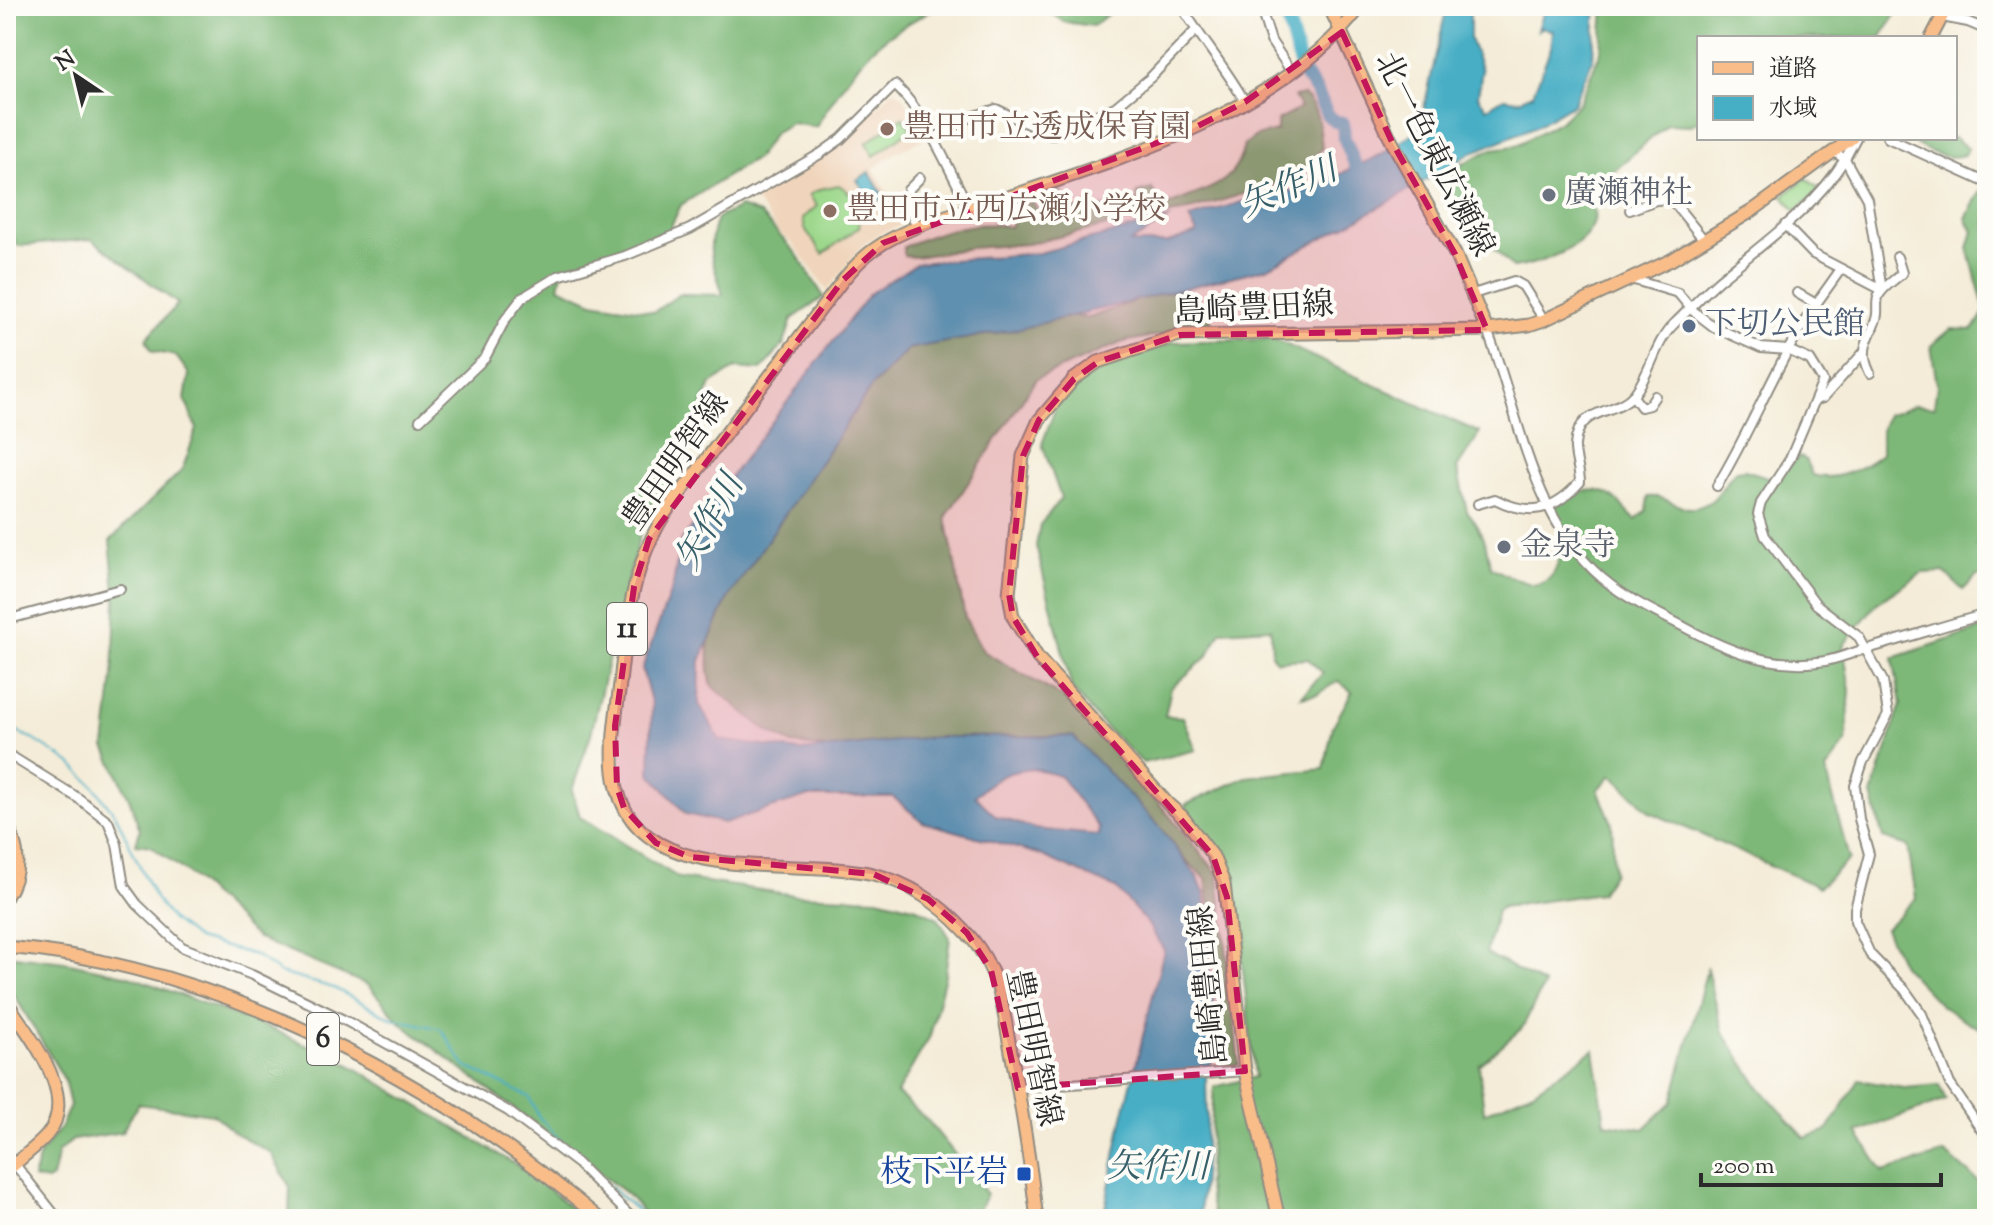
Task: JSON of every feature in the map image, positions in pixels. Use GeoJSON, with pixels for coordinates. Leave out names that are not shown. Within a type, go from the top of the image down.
{"type":"FeatureCollection","features":[{"type":"Feature","properties":{"kind":"main road","name":"北一色東広瀬線"},"geometry":{"type":"LineString","coordinates":[[1329,6],[1382,122],[1455,254],[1487,330]]}},
{"type":"Feature","properties":{"kind":"main road","name":"豊田明智線"},"geometry":{"type":"LineString","coordinates":[[1037,1219],[1002,1005],[991,970],[967,933],[928,899],[902,884],[847,869],[690,857],[656,843],[637,827],[624,808],[617,787],[615,726],[634,587],[649,539],[669,508],[843,280],[871,251],[917,228],[1128,157],[1184,133],[1245,102],[1292,70],[1342,32],[1361,6]]}},
{"type":"Feature","properties":{"kind":"main road"},"geometry":{"type":"LineString","coordinates":[[1932,36],[1943,11]]}},
{"type":"Feature","properties":{"kind":"main road","name":"島崎豊田線"},"geometry":{"type":"LineString","coordinates":[[1279,1219],[1240,1071],[1227,897],[1213,856],[1183,817],[1038,658],[1013,617],[1009,594],[1023,456],[1039,420],[1074,379],[1098,362],[1179,335],[1487,330],[1544,320],[1704,240],[1752,211],[1851,140]]}},
{"type":"Feature","properties":{"kind":"main road"},"geometry":{"type":"LineString","coordinates":[[6,824],[17,853],[17,871],[6,897]]}},
{"type":"Feature","properties":{"kind":"main road","name":"6"},"geometry":{"type":"LineString","coordinates":[[6,947],[57,952],[137,970],[214,994],[295,1027],[356,1055],[426,1095],[603,1219]]}},
{"type":"Feature","properties":{"kind":"main road"},"geometry":{"type":"LineString","coordinates":[[6,1000],[51,1073],[59,1108],[47,1135],[14,1165]]}},
{"type":"Feature","properties":{"kind":"street"},"geometry":{"type":"LineString","coordinates":[[1181,6],[1222,62],[1245,102]]}},
{"type":"Feature","properties":{"kind":"street"},"geometry":{"type":"LineString","coordinates":[[1260,6],[1271,41],[1292,70]]}},
{"type":"Feature","properties":{"kind":"street"},"geometry":{"type":"LineString","coordinates":[[1943,11],[1987,30]]}},
{"type":"Feature","properties":{"kind":"street"},"geometry":{"type":"LineString","coordinates":[[933,139],[966,119],[996,109],[1051,135],[1115,107],[1150,78],[1196,30]]}},
{"type":"Feature","properties":{"kind":"street"},"geometry":{"type":"LineString","coordinates":[[420,420],[485,358],[505,320],[522,298],[558,276],[625,256],[690,229],[820,154],[841,139],[895,85],[933,139],[970,209]]}},
{"type":"Feature","properties":{"kind":"street"},"geometry":{"type":"LineString","coordinates":[[1478,504],[1495,499],[1511,507],[1537,511],[1565,499],[1580,482],[1575,447],[1582,422],[1633,396],[1671,327],[1692,310],[1714,284],[1817,198],[1845,159],[1853,140]]}},
{"type":"Feature","properties":{"kind":"street"},"geometry":{"type":"LineString","coordinates":[[1892,140],[1987,183]]}},
{"type":"Feature","properties":{"kind":"street"},"geometry":{"type":"LineString","coordinates":[[1834,152],[1845,159],[1867,199],[1882,290]]}},
{"type":"Feature","properties":{"kind":"street"},"geometry":{"type":"LineString","coordinates":[[917,228],[905,198],[920,178]]}},
{"type":"Feature","properties":{"kind":"street"},"geometry":{"type":"LineString","coordinates":[[1630,210],[1656,200],[1671,199],[1704,240]]}},
{"type":"Feature","properties":{"kind":"street"},"geometry":{"type":"LineString","coordinates":[[1785,225],[1813,254],[1882,290]]}},
{"type":"Feature","properties":{"kind":"street"},"geometry":{"type":"LineString","coordinates":[[1870,373],[1866,364],[1866,339],[1876,319],[1876,299],[1902,273],[1897,257]]}},
{"type":"Feature","properties":{"kind":"street"},"geometry":{"type":"LineString","coordinates":[[1717,486],[1788,350],[1841,269]]}},
{"type":"Feature","properties":{"kind":"street"},"geometry":{"type":"LineString","coordinates":[[1630,279],[1672,289],[1714,327],[1761,348],[1788,350],[1810,360],[1823,381],[1790,459],[1761,503],[1759,523],[1807,594],[1827,614],[1859,637],[1883,681],[1888,715],[1863,762],[1855,786],[1859,819],[1869,854],[1855,909],[1855,921],[1870,954],[1905,990],[1922,1014],[1950,1084],[1987,1138]]}},
{"type":"Feature","properties":{"kind":"street"},"geometry":{"type":"LineString","coordinates":[[1473,294],[1514,281],[1523,286],[1544,320]]}},
{"type":"Feature","properties":{"kind":"street"},"geometry":{"type":"LineString","coordinates":[[1797,293],[1816,304]]}},
{"type":"Feature","properties":{"kind":"street"},"geometry":{"type":"LineString","coordinates":[[1487,330],[1556,525],[1574,551],[1613,587],[1710,641],[1765,661],[1818,662],[1987,614]]}},
{"type":"Feature","properties":{"kind":"street"},"geometry":{"type":"LineString","coordinates":[[1816,400],[1823,398],[1865,351]]}},
{"type":"Feature","properties":{"kind":"street"},"geometry":{"type":"LineString","coordinates":[[1633,396],[1641,407],[1649,405],[1655,396]]}},
{"type":"Feature","properties":{"kind":"street"},"geometry":{"type":"LineString","coordinates":[[6,620],[120,589]]}},
{"type":"Feature","properties":{"kind":"street"},"geometry":{"type":"LineString","coordinates":[[6,753],[78,798],[108,821],[117,844],[124,886],[137,904],[182,947],[252,975],[348,1022],[508,1111],[578,1164],[633,1219]]}},
{"type":"Feature","properties":{"kind":"street"},"geometry":{"type":"LineString","coordinates":[[1018,1088],[1240,1071]]}},
{"type":"Feature","properties":{"kind":"street"},"geometry":{"type":"LineString","coordinates":[[6,1153],[53,1218]]}},
{"type":"Feature","properties":{"kind":"highlighted area"},"geometry":{"type":"Polygon","coordinates":[[[1342,32],[1392,142],[1455,254],[1487,330],[1179,335],[1098,362],[1074,379],[1039,420],[1023,456],[1009,594],[1013,617],[1038,658],[1213,856],[1227,897],[1245,1071],[1018,1088],[991,970],[967,933],[928,899],[873,874],[690,857],[656,843],[624,808],[617,787],[615,726],[634,587],[649,539],[843,280],[883,243],[1184,133],[1245,102],[1342,32]]]}},
{"type":"Feature","properties":{"kind":"shaded area","name":"豊田市立西広瀬小学校"},"geometry":{"type":"Polygon","coordinates":[[[893,90],[902,95],[928,137],[897,152],[874,168],[862,149],[891,198],[902,225],[878,234],[861,247],[827,291],[794,245],[779,232],[753,197],[852,133],[893,90]]]}},
{"type":"Feature","properties":{"kind":"green space"},"geometry":{"type":"Polygon","coordinates":[[[6,6],[939,6],[878,44],[848,78],[816,127],[791,123],[774,133],[758,157],[681,205],[669,230],[563,268],[559,287],[593,302],[654,312],[680,294],[723,295],[712,258],[711,241],[717,218],[740,207],[760,214],[796,253],[824,297],[792,319],[784,344],[761,370],[736,368],[711,384],[672,477],[646,512],[591,734],[572,790],[580,817],[679,878],[795,895],[878,898],[917,908],[938,918],[950,938],[945,975],[930,1036],[897,1093],[929,1122],[987,1194],[974,1219],[649,1219],[627,1194],[402,1024],[368,985],[258,939],[190,875],[151,846],[136,844],[140,830],[105,747],[113,676],[116,601],[110,541],[182,470],[197,429],[185,400],[189,374],[176,356],[152,351],[146,339],[178,304],[92,239],[18,246],[6,226],[6,6]]]}},
{"type":"Feature","properties":{"kind":"green space"},"geometry":{"type":"Polygon","coordinates":[[[1041,6],[1118,6],[1093,26],[1064,22],[1041,6]]]}},
{"type":"Feature","properties":{"kind":"green space"},"geometry":{"type":"Polygon","coordinates":[[[1604,6],[1901,6],[1881,36],[1697,36],[1697,122],[1691,125],[1668,124],[1612,172],[1596,179],[1590,189],[1594,221],[1582,240],[1548,259],[1513,268],[1478,232],[1460,223],[1445,200],[1447,181],[1462,164],[1492,149],[1515,146],[1559,122],[1579,103],[1601,51],[1604,6]]]}},
{"type":"Feature","properties":{"kind":"green space"},"geometry":{"type":"Polygon","coordinates":[[[1303,95],[1316,112],[1322,148],[1310,165],[1287,181],[1183,212],[1027,244],[904,256],[904,247],[942,232],[983,225],[1010,227],[1018,209],[1032,201],[1040,214],[1055,216],[1064,207],[1053,189],[1059,187],[1069,206],[1082,211],[1137,201],[1137,193],[1152,189],[1160,200],[1169,205],[1205,191],[1233,171],[1244,145],[1256,136],[1277,131],[1277,121],[1300,108],[1294,97],[1303,95]]]}},
{"type":"Feature","properties":{"kind":"green space"},"geometry":{"type":"Polygon","coordinates":[[[903,117],[911,129],[874,156],[866,143],[903,117]]]}},
{"type":"Feature","properties":{"kind":"green space"},"geometry":{"type":"Polygon","coordinates":[[[1910,140],[1957,140],[1968,148],[1964,155],[1949,157],[1927,150],[1910,140]]]}},
{"type":"Feature","properties":{"kind":"green space"},"geometry":{"type":"Polygon","coordinates":[[[1806,178],[1820,190],[1796,211],[1783,196],[1806,178]]]}},
{"type":"Feature","properties":{"kind":"green space"},"geometry":{"type":"Polygon","coordinates":[[[839,185],[857,202],[859,227],[823,254],[805,229],[803,218],[817,206],[809,195],[839,185]]]}},
{"type":"Feature","properties":{"kind":"green space"},"geometry":{"type":"Polygon","coordinates":[[[1981,190],[1987,194],[1987,542],[1976,545],[1987,555],[1987,576],[1977,576],[1963,590],[1944,572],[1922,573],[1876,604],[1843,646],[1850,690],[1846,742],[1826,770],[1849,859],[1819,887],[1650,812],[1612,775],[1598,790],[1612,823],[1614,872],[1600,893],[1502,907],[1497,911],[1486,953],[1544,985],[1522,1028],[1479,1065],[1484,1113],[1533,1091],[1594,1050],[1605,1123],[1644,1129],[1672,1102],[1707,969],[1723,1032],[1759,1087],[1805,1138],[1828,1130],[1859,1080],[1904,1088],[1939,1085],[1946,1100],[1857,1132],[1883,1172],[1945,1153],[1985,1187],[1987,1219],[1214,1219],[1207,1184],[1214,1087],[1255,1077],[1237,918],[1229,878],[1185,805],[1246,777],[1324,769],[1333,726],[1352,692],[1338,681],[1317,694],[1301,697],[1323,673],[1308,659],[1277,661],[1272,656],[1271,628],[1221,631],[1207,657],[1171,688],[1165,716],[1183,717],[1196,750],[1143,763],[1101,723],[1072,689],[1036,546],[1040,525],[1061,498],[1042,444],[1056,407],[1091,375],[1173,342],[1274,339],[1480,433],[1457,468],[1467,511],[1484,538],[1491,567],[1521,581],[1538,584],[1554,573],[1558,562],[1561,538],[1554,507],[1574,494],[1589,490],[1605,493],[1636,520],[1646,511],[1648,497],[1685,507],[1701,506],[1715,498],[1737,471],[1745,470],[1774,479],[1799,457],[1805,459],[1812,475],[1840,475],[1865,465],[1881,454],[1881,430],[1887,415],[1916,405],[1934,407],[1937,385],[1931,346],[1951,329],[1973,330],[1985,311],[1968,248],[1973,231],[1966,218],[1981,190]]]}},
{"type":"Feature","properties":{"kind":"green space"},"geometry":{"type":"Polygon","coordinates":[[[1181,290],[1205,306],[1213,325],[1123,342],[1036,379],[946,517],[965,618],[983,651],[1067,700],[1092,723],[1218,874],[1239,1065],[1227,1065],[1206,879],[1147,824],[1078,746],[854,751],[792,744],[767,731],[712,686],[709,673],[708,627],[849,408],[914,334],[1052,313],[1089,318],[1145,297],[1181,290]]]}},
{"type":"Feature","properties":{"kind":"green space"},"geometry":{"type":"Polygon","coordinates":[[[1987,627],[1987,1033],[1941,1006],[1902,965],[1885,929],[1916,898],[1908,846],[1883,838],[1872,795],[1901,704],[1893,658],[1987,627]]]}},
{"type":"Feature","properties":{"kind":"green space"},"geometry":{"type":"Polygon","coordinates":[[[6,955],[65,962],[129,976],[267,1027],[350,1065],[528,1172],[584,1219],[289,1219],[290,1187],[271,1153],[235,1133],[213,1114],[138,1104],[122,1132],[73,1140],[58,1152],[52,1178],[47,1181],[33,1178],[41,1152],[61,1127],[70,1105],[64,1079],[6,981],[6,955]]]}},
{"type":"Feature","properties":{"kind":"water","name":"矢作川"},"geometry":{"type":"Polygon","coordinates":[[[1447,6],[1470,6],[1470,39],[1482,70],[1478,96],[1487,108],[1504,98],[1519,100],[1533,94],[1551,47],[1553,31],[1542,27],[1538,30],[1545,6],[1596,6],[1593,59],[1573,104],[1536,126],[1471,153],[1393,200],[1267,268],[1019,329],[908,349],[872,386],[727,600],[700,661],[699,704],[720,740],[800,751],[933,737],[1073,736],[1160,827],[1198,878],[1205,896],[1211,989],[1220,1038],[1206,1078],[1207,1118],[1200,1219],[1103,1219],[1121,1125],[1164,950],[1147,923],[1116,888],[1038,854],[923,822],[893,797],[806,797],[724,823],[686,814],[650,773],[652,705],[642,669],[673,585],[680,543],[869,294],[917,263],[1039,253],[1170,218],[1130,243],[1168,243],[1197,233],[1189,218],[1274,192],[1307,190],[1380,155],[1419,130],[1447,6]],[[1036,769],[1017,771],[996,779],[975,796],[996,816],[1035,829],[1098,835],[1099,828],[1060,776],[1036,769]]]}},
{"type":"Feature","properties":{"kind":"water"},"geometry":{"type":"Polygon","coordinates":[[[869,172],[884,197],[873,204],[857,180],[869,172]]]}},
{"type":"Feature","properties":{"kind":"waterway"},"geometry":{"type":"LineString","coordinates":[[1284,6],[1302,72],[1316,90],[1327,114],[1334,121],[1343,123],[1344,137],[1363,184]]}},
{"type":"Feature","properties":{"kind":"waterway"},"geometry":{"type":"LineString","coordinates":[[6,727],[33,739],[69,762],[93,785],[116,816],[155,898],[172,920],[197,939],[255,955],[280,973],[334,988],[391,1018],[441,1029],[465,1066],[529,1097],[539,1117],[574,1156]]}},
{"type":"Feature","properties":{"kind":"waterway"},"geometry":{"type":"LineString","coordinates":[[582,1163],[647,1219]]}},
{"type":"Feature","properties":{"kind":"place","name":"豊田市立透成保育園"},"geometry":{"type":"Point","coordinates":[887,129]}},
{"type":"Feature","properties":{"kind":"place","name":"廣瀬神社"},"geometry":{"type":"Point","coordinates":[1549,195]}},
{"type":"Feature","properties":{"kind":"place","name":"豊田市立西広瀬小学校"},"geometry":{"type":"Point","coordinates":[830,211]}},
{"type":"Feature","properties":{"kind":"place","name":"下切公民館"},"geometry":{"type":"Point","coordinates":[1689,326]}},
{"type":"Feature","properties":{"kind":"place","name":"金泉寺"},"geometry":{"type":"Point","coordinates":[1504,547]}},
{"type":"Feature","properties":{"kind":"place","name":"枝下平岩"},"geometry":{"type":"Point","coordinates":[1024,1174]}}]}
